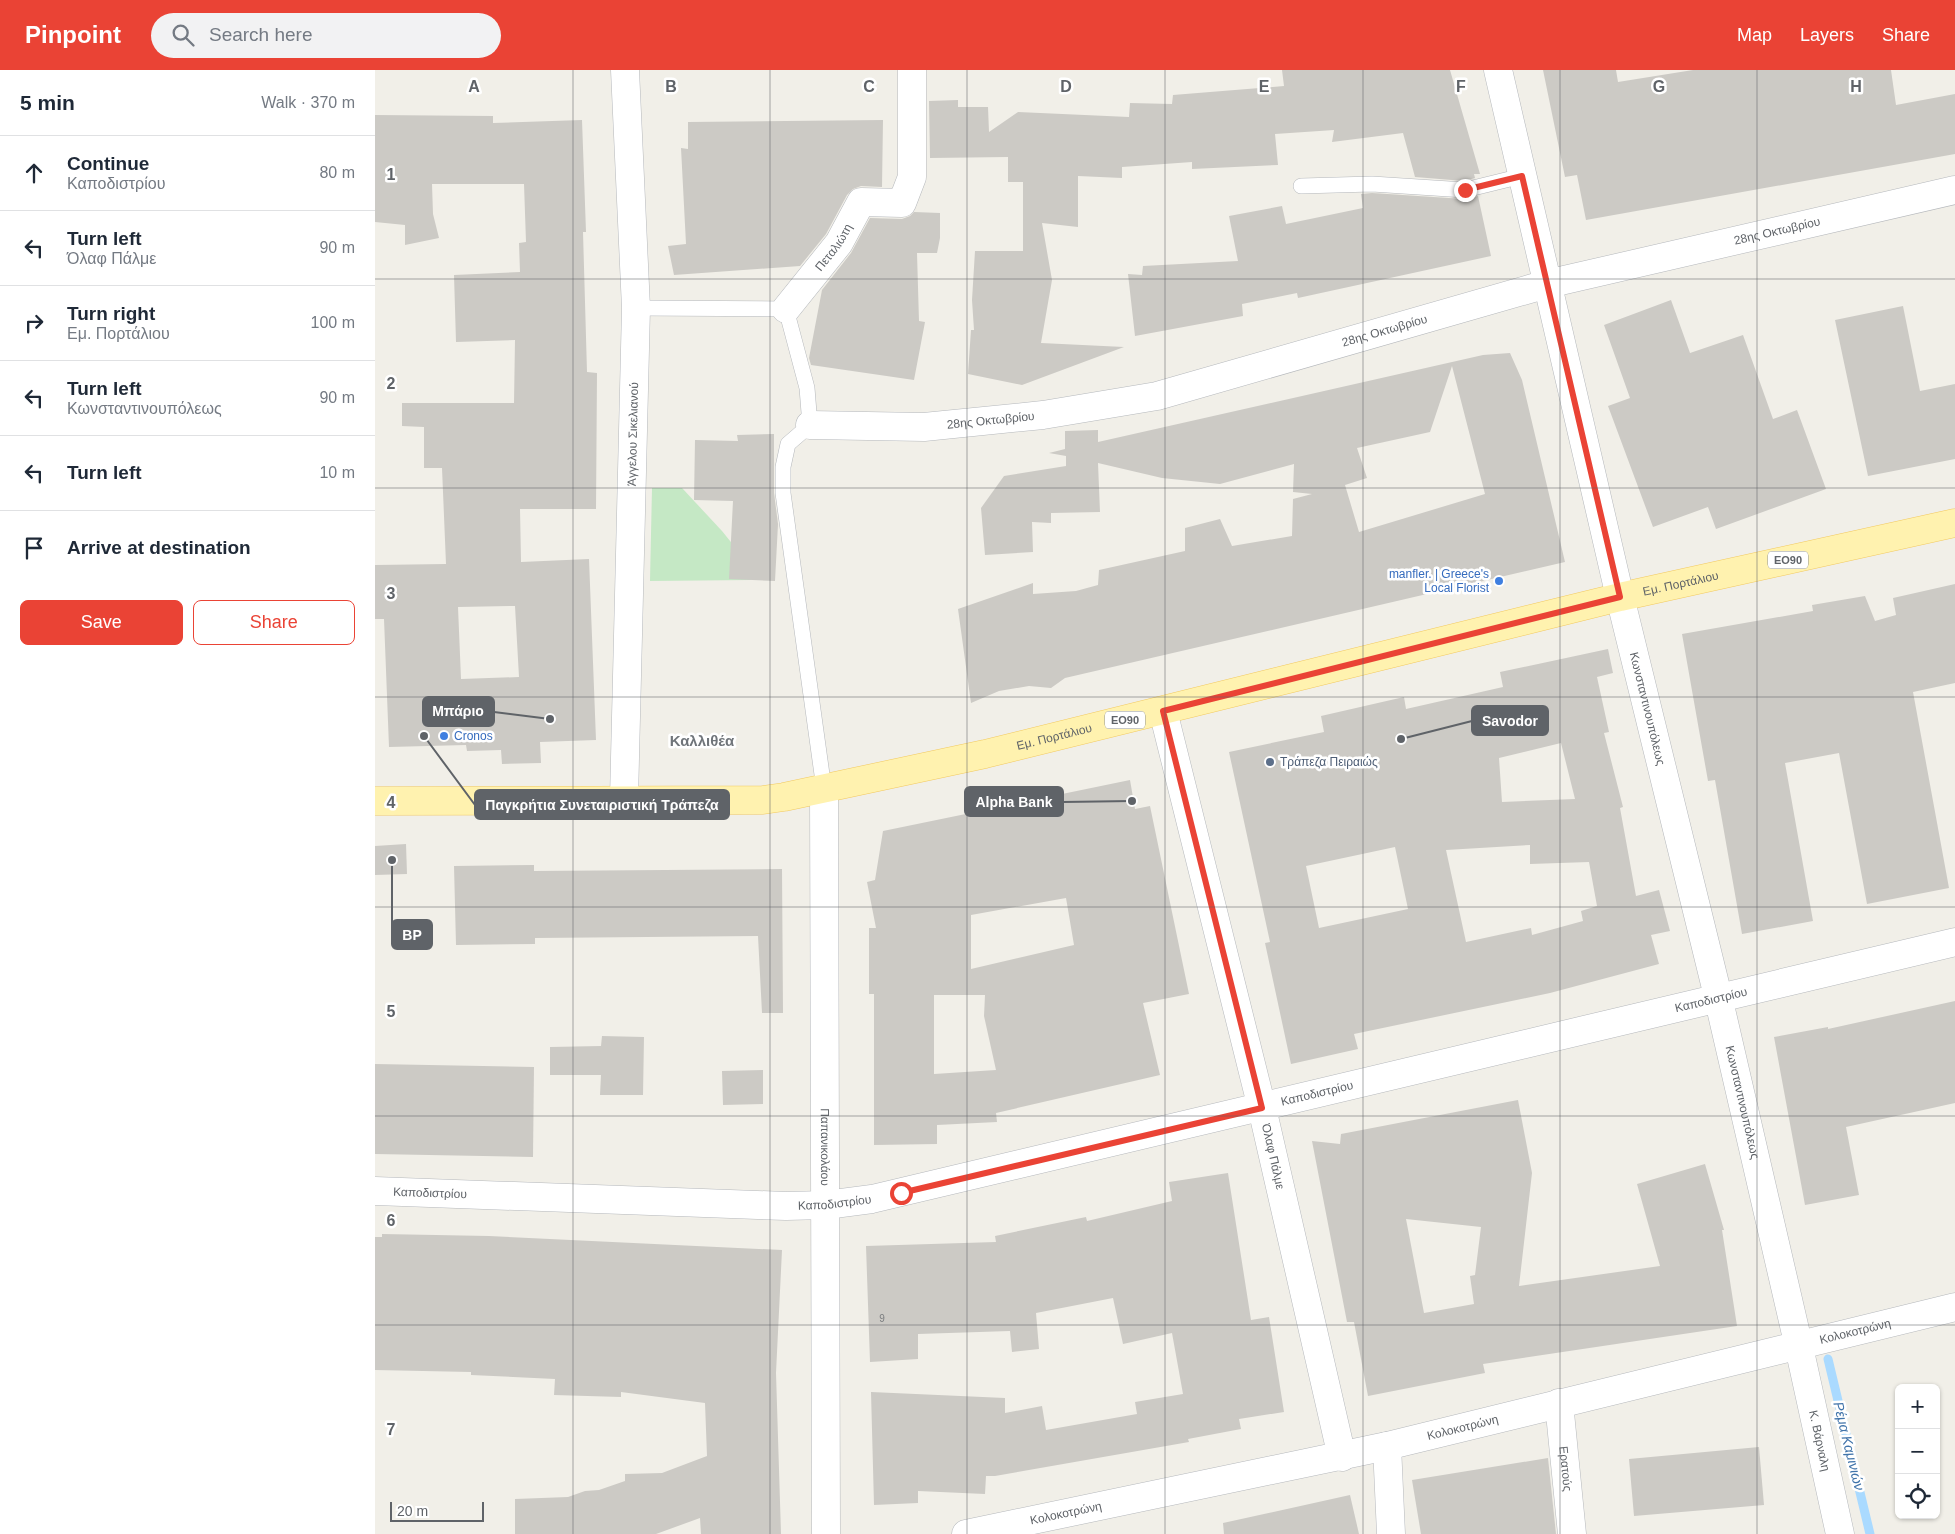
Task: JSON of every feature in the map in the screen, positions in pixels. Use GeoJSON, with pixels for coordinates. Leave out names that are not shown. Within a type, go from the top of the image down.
{"type":"FeatureCollection","features":[{"type":"Feature","properties":{"kind":"main road","name":"Εμ. Πορτάλιου"},"geometry":{"type":"LineString","coordinates":[[375,801],[763,800],[824,789],[985,754],[1620,597],[1955,523]]}},
{"type":"Feature","properties":{"kind":"street","name":"Άγγελου Σικελιανού"},"geometry":{"type":"LineString","coordinates":[[624,799],[636,308],[625,70]]}},
{"type":"Feature","properties":{"kind":"street","name":"Πεταλιώτη"},"geometry":{"type":"LineString","coordinates":[[786,309],[839,243],[861,202],[902,203],[912,177],[912,70]]}},
{"type":"Feature","properties":{"kind":"street","name":"Κωνσταντινουπόλεως"},"geometry":{"type":"LineString","coordinates":[[1498,70],[1620,597],[1719,1000],[1799,1347]]}},
{"type":"Feature","properties":{"kind":"street","name":"28ης Οκτωβρίου"},"geometry":{"type":"LineString","coordinates":[[810,424],[924,427],[1101,407],[1157,396],[1547,284],[1955,190]]}},
{"type":"Feature","properties":{"kind":"street","name":"Όλαφ Πάλμε"},"geometry":{"type":"LineString","coordinates":[[1163,711],[1262,1108],[1342,1456]]}},
{"type":"Feature","properties":{"kind":"street","name":"Παπανικολάου"},"geometry":{"type":"LineString","coordinates":[[824,789],[826,1534]]}},
{"type":"Feature","properties":{"kind":"street","name":"Καποδιστρίου"},"geometry":{"type":"LineString","coordinates":[[375,1191],[777,1206],[826,1205],[901,1193],[1719,1000],[1955,942]]}},
{"type":"Feature","properties":{"kind":"street","name":"Κολοκοτρώνη"},"geometry":{"type":"LineString","coordinates":[[966,1534],[1083,1522],[1342,1456],[1955,1308]]}},
{"type":"Feature","properties":{"kind":"street","name":"Κ. Βάρναλη"},"geometry":{"type":"LineString","coordinates":[[1799,1347],[1840,1534]]}},
{"type":"Feature","properties":{"kind":"street","name":"Ερατούς"},"geometry":{"type":"LineString","coordinates":[[1559,1403],[1572,1534]]}},
{"type":"Feature","properties":{"kind":"street"},"geometry":{"type":"LineString","coordinates":[[1387,1446],[1391,1534]]}},
{"type":"Feature","properties":{"kind":"lane"},"geometry":{"type":"LineString","coordinates":[[1301,186],[1372,184],[1465,190],[1522,176]]}},
{"type":"Feature","properties":{"kind":"lane"},"geometry":{"type":"LineString","coordinates":[[636,308],[786,309],[807,388],[810,424],[789,444],[783,467],[783,493],[824,789]]}},
{"type":"Feature","properties":{"kind":"green space"},"geometry":{"type":"Polygon","coordinates":[[[652,488],[682,488],[722,531],[751,567],[751,580],[650,581],[652,488]]]}},
{"type":"Feature","properties":{"kind":"building"},"geometry":{"type":"Polygon","coordinates":[[[1282,70],[1450,70],[1480,174],[1474,174],[1475,178],[1464,181],[1415,177],[1403,133],[1332,142],[1334,130],[1275,134],[1278,165],[1192,169],[1192,162],[1122,167],[1122,178],[1078,176],[1078,227],[1042,223],[1052,280],[1041,343],[1124,347],[1022,385],[968,374],[971,330],[974,330],[972,300],[975,251],[1023,251],[1023,182],[1008,182],[1008,157],[930,158],[929,101],[958,100],[958,107],[988,107],[989,132],[1018,112],[1129,117],[1130,103],[1172,104],[1173,95],[1284,86],[1282,70]]]}},
{"type":"Feature","properties":{"kind":"building"},"geometry":{"type":"Polygon","coordinates":[[[1543,70],[1616,70],[1618,82],[1693,70],[1891,70],[1896,105],[1955,94],[1955,154],[1586,220],[1577,175],[1565,177],[1543,70]]]}},
{"type":"Feature","properties":{"kind":"building"},"geometry":{"type":"Polygon","coordinates":[[[375,115],[493,116],[493,123],[582,120],[586,232],[583,232],[587,372],[597,373],[596,509],[520,509],[521,562],[589,559],[596,740],[540,742],[541,763],[502,764],[501,750],[467,751],[466,745],[389,747],[384,619],[375,619],[375,565],[446,564],[442,468],[424,468],[424,427],[402,426],[402,403],[514,403],[515,340],[456,342],[454,275],[520,272],[519,243],[526,242],[524,184],[432,184],[433,214],[439,238],[405,245],[405,225],[375,222],[375,115]],[[515,606],[458,607],[461,679],[519,677],[515,606]]]}},
{"type":"Feature","properties":{"kind":"building"},"geometry":{"type":"Polygon","coordinates":[[[883,120],[882,187],[861,186],[853,189],[847,195],[826,234],[800,266],[674,275],[668,246],[686,244],[681,148],[688,149],[688,122],[883,120]]]}},
{"type":"Feature","properties":{"kind":"building"},"geometry":{"type":"Polygon","coordinates":[[[1372,193],[1464,199],[1478,196],[1491,256],[1298,298],[1297,293],[1242,304],[1243,316],[1135,336],[1128,274],[1142,275],[1143,266],[1238,261],[1229,216],[1282,206],[1286,224],[1363,208],[1361,194],[1372,193]]]}},
{"type":"Feature","properties":{"kind":"building"},"geometry":{"type":"Polygon","coordinates":[[[914,212],[940,213],[940,238],[937,253],[917,253],[919,321],[925,322],[914,380],[811,365],[809,358],[822,290],[851,253],[870,218],[902,219],[914,212]]]}},
{"type":"Feature","properties":{"kind":"building"},"geometry":{"type":"Polygon","coordinates":[[[1671,300],[1690,353],[1743,335],[1773,419],[1797,410],[1826,489],[1716,529],[1708,507],[1653,527],[1608,406],[1630,398],[1604,325],[1671,300]]]}},
{"type":"Feature","properties":{"kind":"building"},"geometry":{"type":"Polygon","coordinates":[[[1903,306],[1920,391],[1955,384],[1955,459],[1868,476],[1835,320],[1903,306]]]}},
{"type":"Feature","properties":{"kind":"building"},"geometry":{"type":"Polygon","coordinates":[[[1510,353],[1522,380],[1565,562],[1065,678],[1051,688],[1029,686],[999,691],[971,703],[958,609],[1033,583],[1033,594],[1076,591],[1098,585],[1099,570],[1185,551],[1185,528],[1220,519],[1232,546],[1292,536],[1293,499],[1312,494],[1293,492],[1294,464],[1220,484],[1162,478],[1098,463],[1100,512],[1051,513],[1051,523],[1032,522],[1033,552],[985,555],[981,508],[1004,476],[1066,466],[1066,456],[1049,453],[1065,449],[1065,431],[1098,430],[1098,442],[1483,355],[1510,353]],[[1452,366],[1430,432],[1357,448],[1367,478],[1345,485],[1359,532],[1485,494],[1452,366]]]}},
{"type":"Feature","properties":{"kind":"building"},"geometry":{"type":"Polygon","coordinates":[[[774,434],[774,493],[778,524],[775,581],[729,579],[733,501],[694,500],[695,440],[738,441],[737,435],[774,434]]]}},
{"type":"Feature","properties":{"kind":"building"},"geometry":{"type":"Polygon","coordinates":[[[1955,584],[1955,683],[1913,692],[1949,888],[1867,904],[1839,753],[1785,763],[1813,921],[1742,934],[1715,780],[1708,781],[1682,634],[1813,611],[1812,605],[1865,596],[1875,621],[1896,615],[1893,598],[1955,584]]]}},
{"type":"Feature","properties":{"kind":"building"},"geometry":{"type":"Polygon","coordinates":[[[1608,649],[1613,673],[1597,677],[1609,732],[1604,733],[1623,807],[1620,808],[1636,896],[1659,890],[1670,931],[1651,935],[1659,964],[1550,993],[1354,1034],[1358,1049],[1291,1064],[1265,943],[1270,942],[1229,752],[1324,732],[1321,716],[1404,697],[1406,709],[1503,687],[1500,672],[1608,649]],[[1561,743],[1499,758],[1502,802],[1575,799],[1561,743]],[[1530,845],[1446,850],[1466,942],[1531,928],[1532,935],[1583,921],[1581,911],[1597,906],[1589,862],[1530,864],[1530,845]],[[1395,847],[1306,866],[1319,928],[1408,909],[1395,847]]]}},
{"type":"Feature","properties":{"kind":"building"},"geometry":{"type":"Polygon","coordinates":[[[1130,780],[1135,809],[1150,806],[1189,994],[1143,1003],[1160,1075],[996,1113],[997,1122],[937,1125],[937,1144],[874,1145],[874,994],[869,994],[869,928],[876,928],[867,882],[875,880],[883,831],[1130,780]],[[1066,898],[971,915],[971,969],[1074,945],[1066,898]],[[934,995],[934,1074],[996,1070],[984,1016],[985,995],[934,995]]]}},
{"type":"Feature","properties":{"kind":"building"},"geometry":{"type":"Polygon","coordinates":[[[406,844],[407,874],[375,875],[375,846],[406,844]]]}},
{"type":"Feature","properties":{"kind":"building"},"geometry":{"type":"Polygon","coordinates":[[[534,865],[534,871],[782,869],[783,1013],[762,1013],[758,936],[535,938],[535,944],[456,945],[454,866],[534,865]]]}},
{"type":"Feature","properties":{"kind":"building"},"geometry":{"type":"Polygon","coordinates":[[[1955,1001],[1955,1103],[1846,1127],[1859,1195],[1805,1205],[1774,1037],[1828,1027],[1828,1029],[1955,1001]]]}},
{"type":"Feature","properties":{"kind":"building"},"geometry":{"type":"Polygon","coordinates":[[[602,1036],[644,1037],[643,1095],[600,1095],[601,1075],[550,1075],[550,1047],[601,1046],[602,1036]]]}},
{"type":"Feature","properties":{"kind":"building"},"geometry":{"type":"Polygon","coordinates":[[[375,1064],[534,1067],[533,1157],[375,1154],[375,1064]]]}},
{"type":"Feature","properties":{"kind":"building"},"geometry":{"type":"Polygon","coordinates":[[[763,1070],[763,1104],[723,1105],[722,1071],[763,1070]]]}},
{"type":"Feature","properties":{"kind":"building"},"geometry":{"type":"Polygon","coordinates":[[[1518,1100],[1532,1173],[1519,1286],[1660,1266],[1637,1184],[1705,1164],[1724,1230],[1722,1230],[1737,1326],[1483,1364],[1485,1373],[1368,1396],[1354,1322],[1347,1322],[1312,1141],[1340,1144],[1341,1134],[1518,1100]],[[1406,1219],[1424,1313],[1474,1304],[1470,1276],[1475,1275],[1481,1227],[1406,1219]]]}},
{"type":"Feature","properties":{"kind":"building"},"geometry":{"type":"Polygon","coordinates":[[[1228,1173],[1251,1320],[1269,1317],[1284,1412],[1239,1419],[1241,1429],[1188,1439],[1189,1442],[986,1476],[985,1494],[918,1491],[918,1503],[874,1505],[871,1392],[1005,1398],[1005,1413],[1042,1406],[1046,1430],[1137,1414],[1135,1402],[1183,1394],[1172,1333],[1123,1344],[1113,1298],[1036,1313],[1039,1349],[1012,1352],[1010,1331],[918,1334],[918,1359],[870,1362],[866,1246],[996,1242],[995,1236],[1086,1217],[1087,1221],[1172,1201],[1169,1182],[1228,1173]]]}},
{"type":"Feature","properties":{"kind":"building"},"geometry":{"type":"Polygon","coordinates":[[[382,1234],[489,1236],[782,1250],[776,1373],[781,1534],[701,1534],[700,1518],[656,1534],[515,1534],[515,1499],[568,1497],[585,1491],[599,1490],[625,1481],[625,1474],[662,1473],[707,1456],[705,1403],[621,1392],[621,1397],[554,1395],[555,1379],[471,1375],[471,1372],[375,1370],[375,1237],[382,1237],[382,1234]]]}},
{"type":"Feature","properties":{"kind":"building"},"geometry":{"type":"Polygon","coordinates":[[[1759,1447],[1764,1505],[1634,1516],[1629,1459],[1759,1447]]]}},
{"type":"Feature","properties":{"kind":"building"},"geometry":{"type":"Polygon","coordinates":[[[1548,1458],[1556,1534],[1421,1534],[1412,1480],[1548,1458]]]}},
{"type":"Feature","properties":{"kind":"building"},"geometry":{"type":"Polygon","coordinates":[[[1350,1495],[1359,1534],[1224,1534],[1223,1523],[1350,1495]]]}},
{"type":"Feature","properties":{"kind":"waterway","name":"Ρέμα Καμινιών"},"geometry":{"type":"LineString","coordinates":[[1828,1359],[1870,1534]]}},
{"type":"Feature","properties":{"kind":"place","name":"manfler. | Greece's Local Florist"},"geometry":{"type":"Point","coordinates":[1499,581]}},
{"type":"Feature","properties":{"kind":"place","name":"Μπάριο"},"geometry":{"type":"Point","coordinates":[550,719]}},
{"type":"Feature","properties":{"kind":"place","name":"Παγκρήτια Συνεταιριστική Τράπεζα"},"geometry":{"type":"Point","coordinates":[424,736]}},
{"type":"Feature","properties":{"kind":"place","name":"Cronos"},"geometry":{"type":"Point","coordinates":[444,736]}},
{"type":"Feature","properties":{"kind":"place","name":"Savodor"},"geometry":{"type":"Point","coordinates":[1401,739]}},
{"type":"Feature","properties":{"kind":"place","name":"Τράπεζα Πειραιώς"},"geometry":{"type":"Point","coordinates":[1270,762]}},
{"type":"Feature","properties":{"kind":"place","name":"Alpha Bank"},"geometry":{"type":"Point","coordinates":[1132,801]}},
{"type":"Feature","properties":{"kind":"place","name":"BP"},"geometry":{"type":"Point","coordinates":[392,860]}},
{"type":"Feature","properties":{"kind":"district","name":"Καλλιθέα"},"geometry":{"type":"Point","coordinates":[702,741]}},
{"type":"Feature","properties":{"kind":"route"},"geometry":{"type":"LineString","coordinates":[[901,1193],[1262,1108],[1163,711],[1620,597],[1522,176],[1465,190]]}}]}
